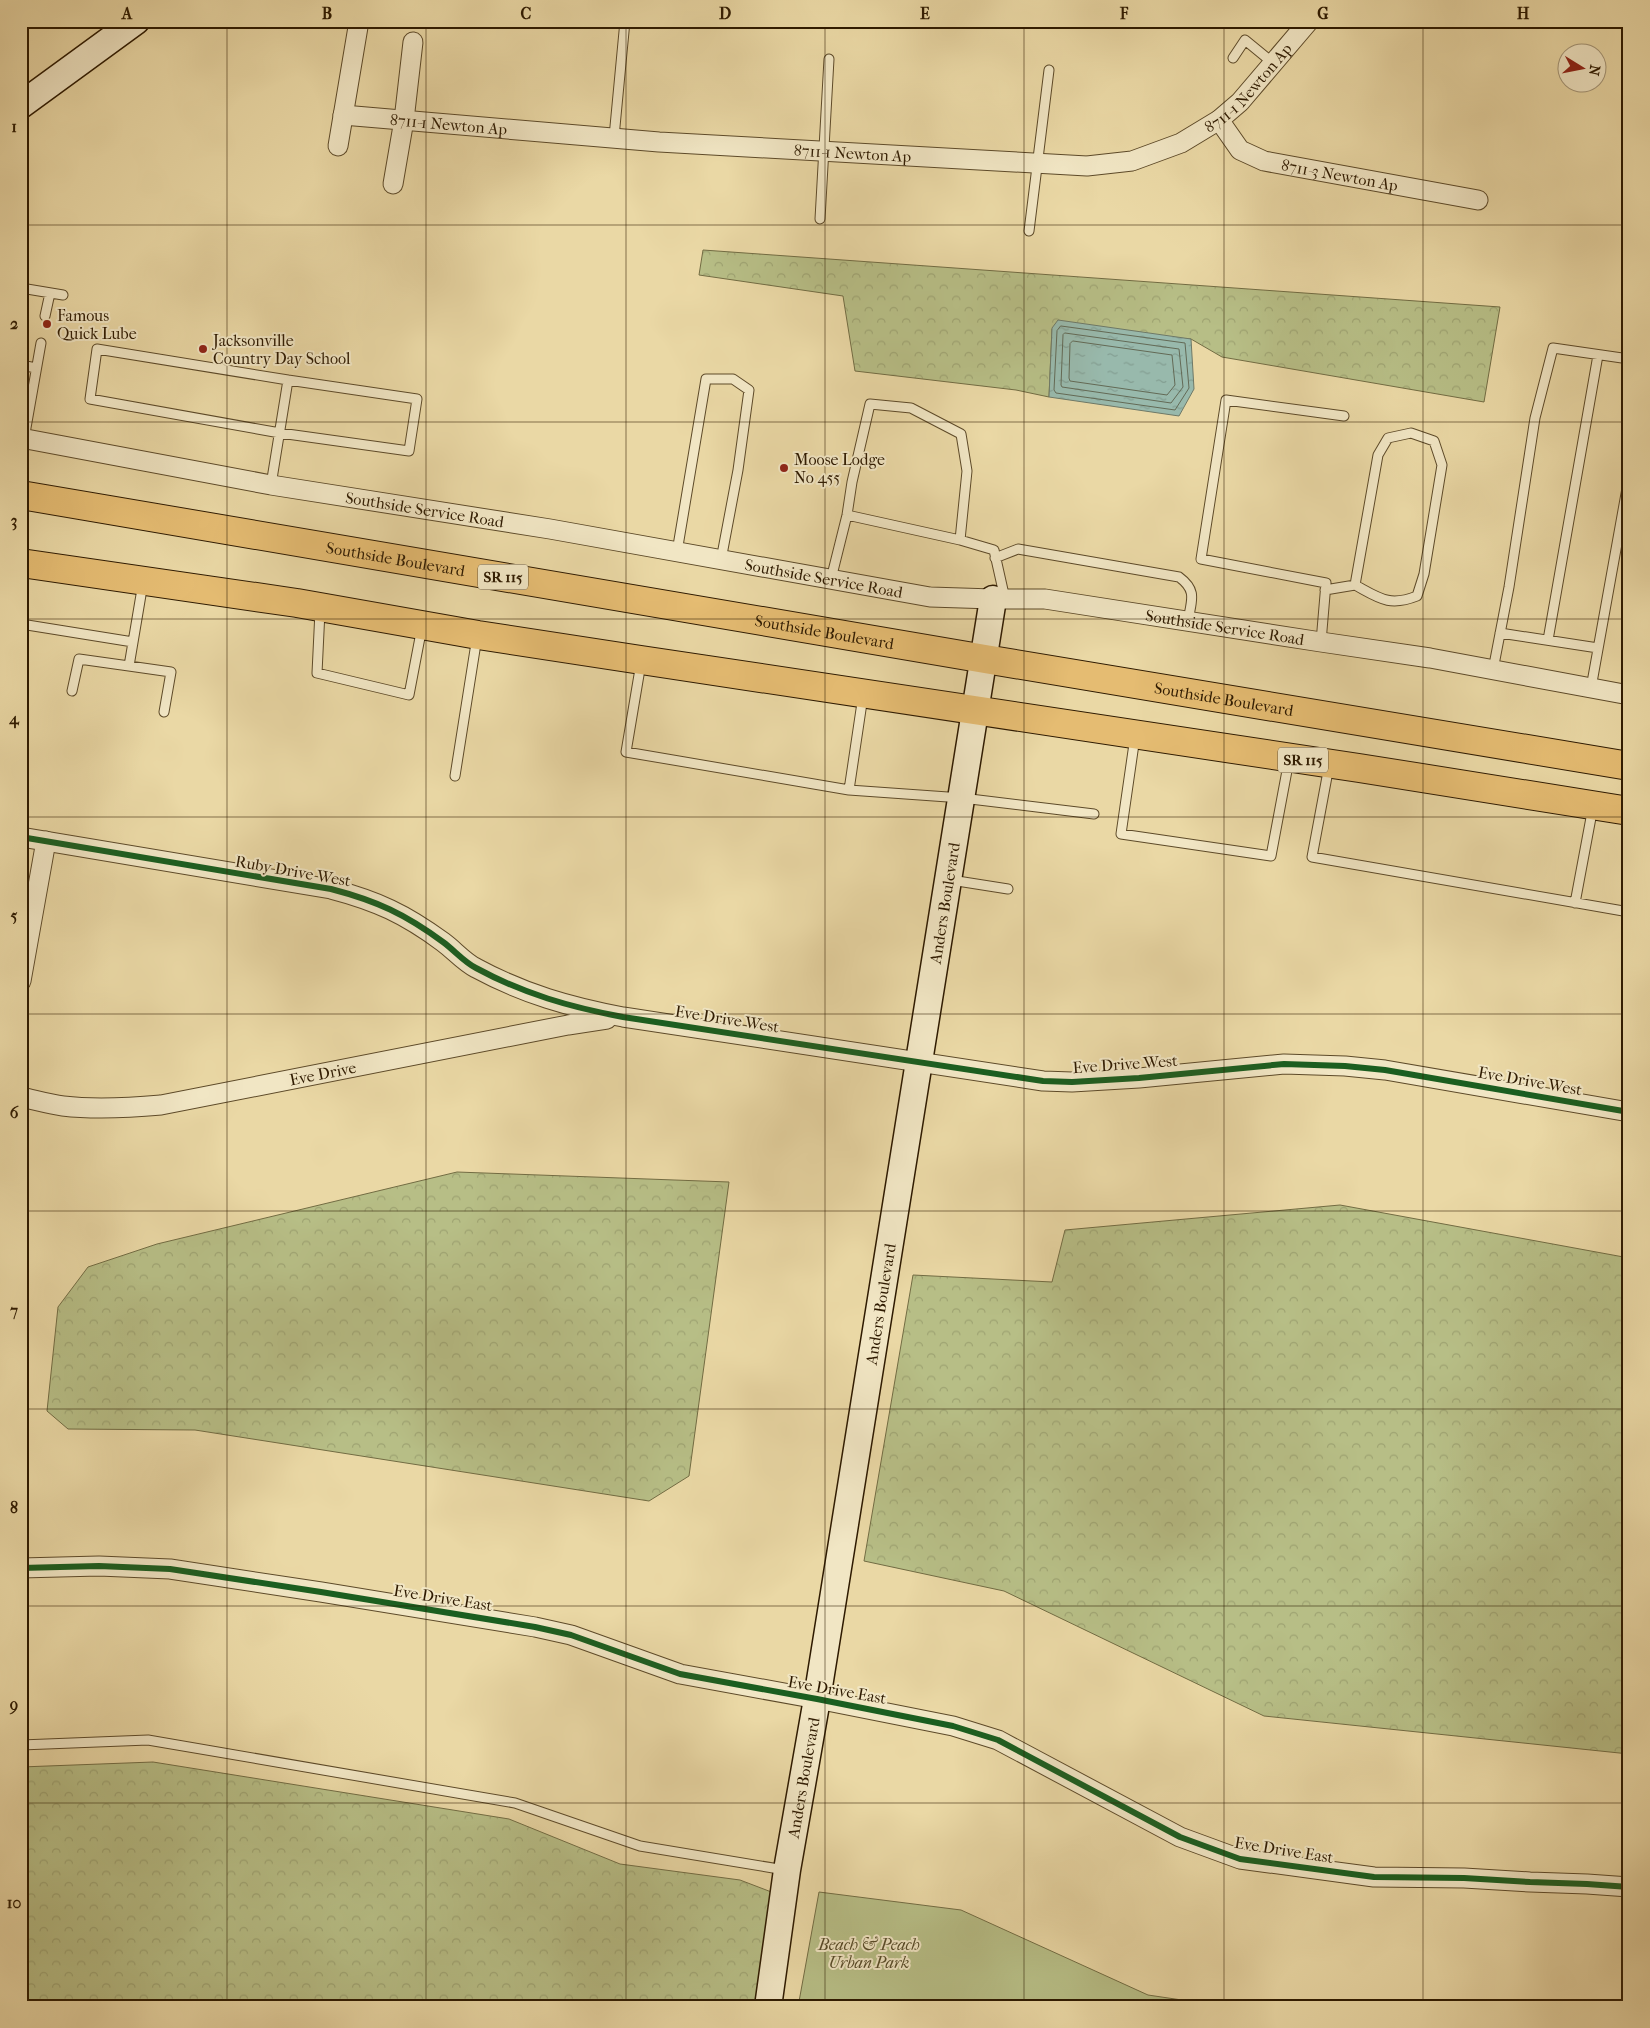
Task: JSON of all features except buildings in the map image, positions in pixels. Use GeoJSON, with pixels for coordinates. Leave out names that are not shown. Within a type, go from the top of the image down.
{"type":"FeatureCollection","features":[{"type":"Feature","properties":{"kind":"highway","name":"Southside Boulevard"},"geometry":{"type":"LineString","coordinates":[[21,496],[1629,766]]}},
{"type":"Feature","properties":{"kind":"highway","name":"SR 115"},"geometry":{"type":"LineString","coordinates":[[21,563],[321,607],[478,635],[1629,811]]}},
{"type":"Feature","properties":{"kind":"street"},"geometry":{"type":"LineString","coordinates":[[21,105],[136,21]]}},
{"type":"Feature","properties":{"kind":"street"},"geometry":{"type":"LineString","coordinates":[[338,146],[358,21]]}},
{"type":"Feature","properties":{"kind":"street","name":"8711-1 Newton Ap"},"geometry":{"type":"LineString","coordinates":[[343,115],[717,146],[1087,166],[1132,161],[1181,142],[1219,120],[1240,102],[1309,21]]}},
{"type":"Feature","properties":{"kind":"street"},"geometry":{"type":"LineString","coordinates":[[393,184],[404,120],[413,42]]}},
{"type":"Feature","properties":{"kind":"street","name":"8711-3 Newton Ap"},"geometry":{"type":"LineString","coordinates":[[1219,120],[1240,150],[1264,162],[1478,200]]}},
{"type":"Feature","properties":{"kind":"street","name":"Southside Service Road"},"geometry":{"type":"LineString","coordinates":[[23,438],[271,485],[541,528],[930,597],[1045,599],[1430,658],[1629,695]]}},
{"type":"Feature","properties":{"kind":"street","name":"Anders Boulevard"},"geometry":{"type":"LineString","coordinates":[[768,2007],[787,1870],[817,1699],[984,659],[999,599]]}},
{"type":"Feature","properties":{"kind":"street","name":"Ruby Drive West"},"geometry":{"type":"LineString","coordinates":[[21,837],[331,889],[364,898],[409,918],[474,967],[516,988],[572,1007],[623,1017]]}},
{"type":"Feature","properties":{"kind":"street"},"geometry":{"type":"LineString","coordinates":[[21,981],[46,841]]}},
{"type":"Feature","properties":{"kind":"street","name":"Eve Drive West"},"geometry":{"type":"LineString","coordinates":[[623,1017],[1043,1081],[1072,1082],[1158,1076],[1284,1064],[1345,1066],[1385,1070],[1629,1112]]}},
{"type":"Feature","properties":{"kind":"street","name":"Eve Drive"},"geometry":{"type":"LineString","coordinates":[[21,1097],[62,1106],[83,1108],[161,1105],[568,1025],[623,1017]]}},
{"type":"Feature","properties":{"kind":"street","name":"Eve Drive East"},"geometry":{"type":"LineString","coordinates":[[21,1568],[99,1566],[170,1569],[536,1627],[571,1635],[680,1674],[952,1726],[998,1740],[1180,1837],[1240,1859],[1374,1877],[1464,1878],[1629,1888]]}},
{"type":"Feature","properties":{"kind":"lane"},"geometry":{"type":"LineString","coordinates":[[614,137],[625,21]]}},
{"type":"Feature","properties":{"kind":"lane"},"geometry":{"type":"LineString","coordinates":[[1233,58],[1246,40],[1273,63]]}},
{"type":"Feature","properties":{"kind":"lane"},"geometry":{"type":"LineString","coordinates":[[820,219],[829,59]]}},
{"type":"Feature","properties":{"kind":"lane"},"geometry":{"type":"LineString","coordinates":[[1029,231],[1049,70]]}},
{"type":"Feature","properties":{"kind":"lane"},"geometry":{"type":"LineString","coordinates":[[21,288],[63,295]]}},
{"type":"Feature","properties":{"kind":"lane"},"geometry":{"type":"LineString","coordinates":[[45,316],[50,293]]}},
{"type":"Feature","properties":{"kind":"lane"},"geometry":{"type":"LineString","coordinates":[[23,438],[41,343]]}},
{"type":"Feature","properties":{"kind":"lane"},"geometry":{"type":"LineString","coordinates":[[1493,670],[1535,418],[1552,348],[1629,359]]}},
{"type":"Feature","properties":{"kind":"lane"},"geometry":{"type":"LineString","coordinates":[[97,349],[288,380],[416,399],[409,450],[280,433],[90,399],[97,349]]}},
{"type":"Feature","properties":{"kind":"lane"},"geometry":{"type":"LineString","coordinates":[[1548,640],[1598,354]]}},
{"type":"Feature","properties":{"kind":"lane"},"geometry":{"type":"LineString","coordinates":[[21,365],[36,368]]}},
{"type":"Feature","properties":{"kind":"lane"},"geometry":{"type":"LineString","coordinates":[[677,552],[706,379],[733,379],[749,390],[738,470],[721,560]]}},
{"type":"Feature","properties":{"kind":"lane"},"geometry":{"type":"LineString","coordinates":[[271,485],[288,380]]}},
{"type":"Feature","properties":{"kind":"lane"},"geometry":{"type":"LineString","coordinates":[[1321,642],[1326,583],[1201,559],[1226,400],[1344,416]]}},
{"type":"Feature","properties":{"kind":"lane"},"geometry":{"type":"LineString","coordinates":[[831,579],[848,515],[852,482],[870,404],[910,408],[961,434],[967,471],[960,540]]}},
{"type":"Feature","properties":{"kind":"lane"},"geometry":{"type":"LineString","coordinates":[[1325,590],[1355,585],[1383,600],[1404,601],[1418,596],[1424,574],[1442,464],[1434,441],[1411,433],[1388,438],[1378,455],[1355,585]]}},
{"type":"Feature","properties":{"kind":"lane"},"geometry":{"type":"LineString","coordinates":[[1591,688],[1629,476]]}},
{"type":"Feature","properties":{"kind":"lane"},"geometry":{"type":"LineString","coordinates":[[848,515],[960,540],[994,550],[999,599]]}},
{"type":"Feature","properties":{"kind":"lane"},"geometry":{"type":"LineString","coordinates":[[995,558],[1018,549],[1179,577],[1192,590],[1188,621]]}},
{"type":"Feature","properties":{"kind":"lane"},"geometry":{"type":"LineString","coordinates":[[129,666],[143,580]]}},
{"type":"Feature","properties":{"kind":"lane"},"geometry":{"type":"LineString","coordinates":[[321,607],[317,673],[409,695],[422,625]]}},
{"type":"Feature","properties":{"kind":"lane"},"geometry":{"type":"LineString","coordinates":[[21,624],[133,642]]}},
{"type":"Feature","properties":{"kind":"lane"},"geometry":{"type":"LineString","coordinates":[[1500,633],[1598,648]]}},
{"type":"Feature","properties":{"kind":"lane"},"geometry":{"type":"LineString","coordinates":[[455,776],[478,635]]}},
{"type":"Feature","properties":{"kind":"lane"},"geometry":{"type":"LineString","coordinates":[[72,691],[79,659],[171,672],[164,712]]}},
{"type":"Feature","properties":{"kind":"lane"},"geometry":{"type":"LineString","coordinates":[[641,660],[626,752],[849,790],[962,798],[1094,814]]}},
{"type":"Feature","properties":{"kind":"lane"},"geometry":{"type":"LineString","coordinates":[[849,790],[863,694]]}},
{"type":"Feature","properties":{"kind":"lane"},"geometry":{"type":"LineString","coordinates":[[1136,735],[1121,834],[1271,856],[1289,758]]}},
{"type":"Feature","properties":{"kind":"lane"},"geometry":{"type":"LineString","coordinates":[[1330,764],[1312,857],[1629,912]]}},
{"type":"Feature","properties":{"kind":"lane"},"geometry":{"type":"LineString","coordinates":[[1575,903],[1594,806]]}},
{"type":"Feature","properties":{"kind":"lane"},"geometry":{"type":"LineString","coordinates":[[948,880],[1008,889]]}},
{"type":"Feature","properties":{"kind":"lane"},"geometry":{"type":"LineString","coordinates":[[21,1745],[148,1740],[515,1803],[640,1846],[787,1870]]}},
{"type":"Feature","properties":{"kind":"green space"},"geometry":{"type":"Polygon","coordinates":[[[703,250],[1500,307],[1484,402],[1222,357],[1191,339],[1052,329],[1049,397],[1016,390],[855,371],[843,296],[699,275],[703,250]]]}},
{"type":"Feature","properties":{"kind":"green space"},"geometry":{"type":"Polygon","coordinates":[[[457,1172],[729,1182],[689,1476],[649,1501],[195,1430],[68,1429],[47,1411],[58,1307],[88,1267],[157,1244],[457,1172]]]}},
{"type":"Feature","properties":{"kind":"green space"},"geometry":{"type":"Polygon","coordinates":[[[1340,1205],[1629,1258],[1629,1754],[1264,1716],[1004,1591],[864,1561],[913,1275],[1052,1282],[1065,1230],[1340,1205]]]}},
{"type":"Feature","properties":{"kind":"green space"},"geometry":{"type":"Polygon","coordinates":[[[153,1762],[509,1819],[620,1864],[740,1880],[774,1893],[756,2007],[21,2007],[21,1767],[153,1762]]]}},
{"type":"Feature","properties":{"kind":"green space","name":"Beach & Peach Urban Park"},"geometry":{"type":"Polygon","coordinates":[[[819,1892],[961,1910],[1148,1995],[1229,2007],[798,2007],[819,1892]]]}},
{"type":"Feature","properties":{"kind":"water"},"geometry":{"type":"Polygon","coordinates":[[[1058,320],[1191,339],[1194,389],[1179,416],[1049,397],[1052,328],[1058,320]]]}},
{"type":"Feature","properties":{"kind":"cycle path"},"geometry":{"type":"LineString","coordinates":[[21,837],[331,889],[377,904],[403,916],[443,942],[472,965],[512,985],[548,999],[623,1017],[1043,1081],[1072,1082],[1139,1078],[1284,1064],[1345,1066],[1385,1070],[1629,1112]]}},
{"type":"Feature","properties":{"kind":"cycle path"},"geometry":{"type":"LineString","coordinates":[[21,1568],[99,1566],[170,1569],[535,1627],[571,1635],[680,1674],[953,1726],[998,1740],[1180,1837],[1240,1859],[1374,1877],[1464,1878],[1629,1887]]}},
{"type":"Feature","properties":{"kind":"place","name":"Famous Quick Lube"},"geometry":{"type":"Point","coordinates":[47,324]}},
{"type":"Feature","properties":{"kind":"place","name":"Jacksonville Country Day School"},"geometry":{"type":"Point","coordinates":[203,349]}},
{"type":"Feature","properties":{"kind":"place","name":"Moose Lodge No 455"},"geometry":{"type":"Point","coordinates":[784,468]}}]}
